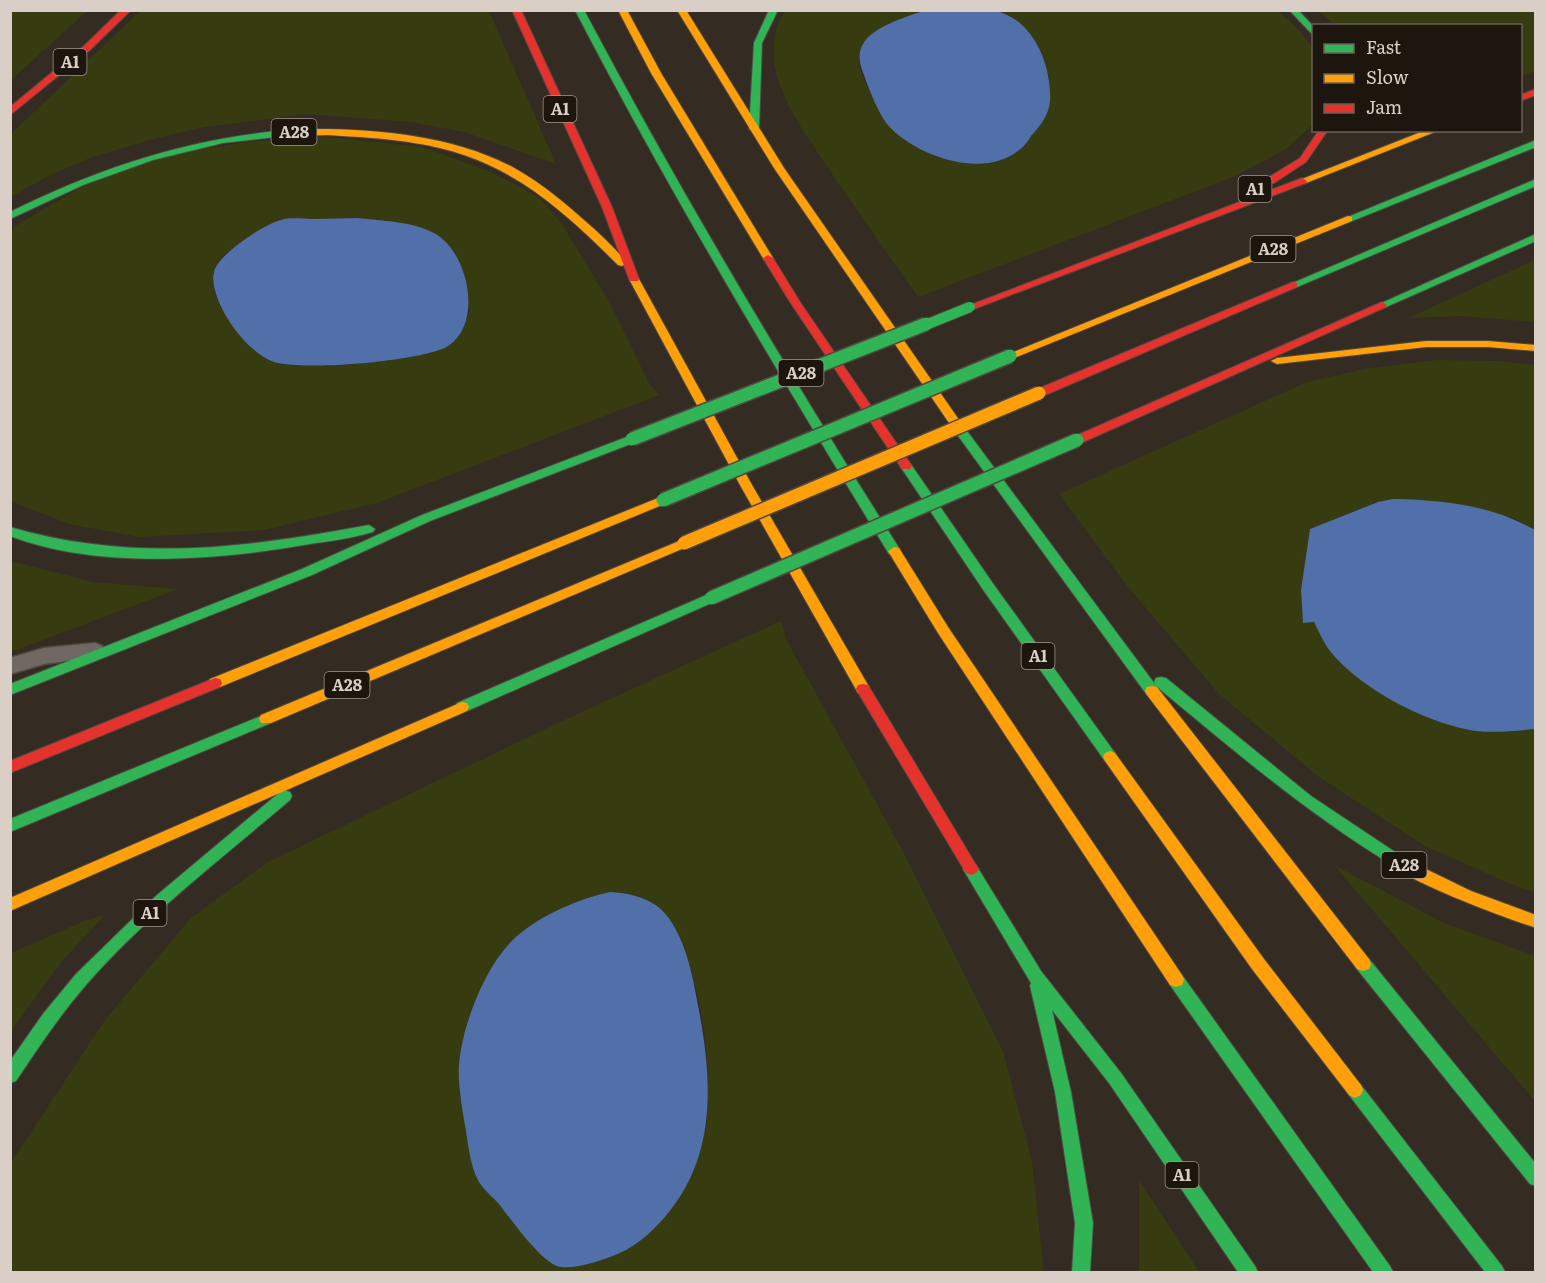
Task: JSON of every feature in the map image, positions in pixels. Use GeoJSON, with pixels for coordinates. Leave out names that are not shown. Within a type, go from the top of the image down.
{"type":"FeatureCollection","features":[{"type":"Feature","properties":{"kind":"highway","name":"A1"},"geometry":{"type":"LineString","coordinates":[[10,112],[87,48],[127,10]]}},
{"type":"Feature","properties":{"kind":"highway","name":"A1"},"geometry":{"type":"LineString","coordinates":[[516,10],[606,207],[630,271],[688,381],[819,615],[1035,976],[1115,1078],[1249,1272]]}},
{"type":"Feature","properties":{"kind":"highway"},"geometry":{"type":"LineString","coordinates":[[579,10],[610,71],[751,321],[943,630],[1200,1016],[1384,1272]]}},
{"type":"Feature","properties":{"kind":"highway","name":"A1"},"geometry":{"type":"LineString","coordinates":[[622,10],[656,73],[795,302],[989,588],[1258,964],[1496,1272]]}},
{"type":"Feature","properties":{"kind":"highway"},"geometry":{"type":"LineString","coordinates":[[681,10],[711,63],[873,307],[1027,524],[1118,648],[1391,1003],[1536,1178]]}},
{"type":"Feature","properties":{"kind":"highway"},"geometry":{"type":"LineString","coordinates":[[754,129],[758,43],[774,10]]}},
{"type":"Feature","properties":{"kind":"highway"},"geometry":{"type":"LineString","coordinates":[[1293,10],[1312,31]]}},
{"type":"Feature","properties":{"kind":"highway"},"geometry":{"type":"LineString","coordinates":[[1522,98],[1536,92]]}},
{"type":"Feature","properties":{"kind":"highway","name":"A28"},"geometry":{"type":"LineString","coordinates":[[10,216],[61,188],[119,164],[172,149],[242,136],[314,131],[390,136],[433,143],[472,153],[510,169],[543,189],[573,213],[630,271]]}},
{"type":"Feature","properties":{"kind":"highway","name":"A1"},"geometry":{"type":"LineString","coordinates":[[1172,231],[1262,186],[1303,160],[1323,132]]}},
{"type":"Feature","properties":{"kind":"highway","name":"A28"},"geometry":{"type":"LineString","coordinates":[[10,690],[307,572],[426,518],[633,440],[970,307],[1431,132]]}},
{"type":"Feature","properties":{"kind":"highway","name":"A28"},"geometry":{"type":"LineString","coordinates":[[10,767],[1010,356],[1536,143]]}},
{"type":"Feature","properties":{"kind":"highway","name":"A28"},"geometry":{"type":"LineString","coordinates":[[10,826],[1536,183]]}},
{"type":"Feature","properties":{"kind":"highway"},"geometry":{"type":"LineString","coordinates":[[10,905],[1077,440],[1536,237]]}},
{"type":"Feature","properties":{"kind":"highway"},"geometry":{"type":"LineString","coordinates":[[1248,364],[1426,344],[1488,344],[1536,348]]}},
{"type":"Feature","properties":{"kind":"highway","name":"A28"},"geometry":{"type":"LineString","coordinates":[[10,531],[23,537],[102,553],[172,558],[244,552],[296,544],[426,518]]}},
{"type":"Feature","properties":{"kind":"highway","name":"A28"},"geometry":{"type":"LineString","coordinates":[[1118,648],[1334,820],[1392,859],[1456,892],[1536,922]]}},
{"type":"Feature","properties":{"kind":"highway","name":"A1"},"geometry":{"type":"LineString","coordinates":[[10,1076],[42,1029],[92,967],[172,891],[313,773]]}},
{"type":"Feature","properties":{"kind":"highway","name":"A1"},"geometry":{"type":"LineString","coordinates":[[1035,976],[1063,1092],[1084,1223],[1081,1272]]}},
{"type":"Feature","properties":{"kind":"lane","name":"A28"},"geometry":{"type":"LineString","coordinates":[[10,666],[44,656],[109,649]]}},
{"type":"Feature","properties":{"kind":"green space"},"geometry":{"type":"Polygon","coordinates":[[[11,10],[87,10],[87,11],[11,80],[11,10]]]}},
{"type":"Feature","properties":{"kind":"green space"},"geometry":{"type":"Polygon","coordinates":[[[140,11],[489,11],[556,164],[464,132],[411,122],[306,114],[200,128],[149,140],[90,158],[48,176],[11,197],[11,134],[140,11]]]}},
{"type":"Feature","properties":{"kind":"green space"},"geometry":{"type":"Polygon","coordinates":[[[786,11],[927,11],[885,26],[867,39],[862,48],[859,59],[862,74],[887,123],[1011,16],[995,11],[1278,11],[1295,26],[1312,47],[1312,125],[1286,149],[1233,177],[918,297],[826,165],[786,100],[774,60],[774,42],[781,17],[786,11]]]}},
{"type":"Feature","properties":{"kind":"green space"},"geometry":{"type":"Polygon","coordinates":[[[1319,11],[1535,11],[1535,71],[1522,77],[1522,24],[1334,24],[1319,11]]]}},
{"type":"Feature","properties":{"kind":"green space"},"geometry":{"type":"Polygon","coordinates":[[[326,137],[422,147],[491,172],[540,198],[562,224],[607,298],[650,385],[659,395],[377,503],[264,530],[140,537],[69,524],[11,501],[10,232],[17,225],[85,185],[173,154],[247,142],[326,137]],[[358,218],[290,219],[239,243],[222,257],[217,264],[213,278],[215,293],[230,322],[242,335],[255,347],[280,363],[313,366],[366,363],[439,350],[450,345],[457,338],[470,310],[412,225],[358,218]]]}},
{"type":"Feature","properties":{"kind":"green space"},"geometry":{"type":"Polygon","coordinates":[[[1535,260],[1535,322],[1462,316],[1408,318],[1535,260]]]}},
{"type":"Feature","properties":{"kind":"green space"},"geometry":{"type":"Polygon","coordinates":[[[1437,360],[1498,361],[1535,365],[1535,530],[1515,518],[1393,499],[1378,502],[1310,529],[1301,590],[1303,623],[1314,622],[1326,645],[1350,670],[1477,731],[1535,729],[1535,892],[1518,887],[1425,846],[1319,777],[1219,694],[1128,587],[1059,494],[1307,382],[1365,369],[1437,360]]]}},
{"type":"Feature","properties":{"kind":"green space"},"geometry":{"type":"Polygon","coordinates":[[[10,561],[93,582],[178,589],[11,652],[10,561]]]}},
{"type":"Feature","properties":{"kind":"green space"},"geometry":{"type":"Polygon","coordinates":[[[781,621],[787,641],[900,846],[1004,1054],[1032,1162],[1043,1265],[1041,1272],[11,1272],[12,1161],[105,1020],[191,918],[268,862],[560,722],[781,621]],[[668,918],[503,951],[483,983],[469,1021],[459,1063],[459,1092],[479,1182],[497,1201],[706,1129],[708,1076],[706,1048],[697,992],[680,941],[668,918]]]}},
{"type":"Feature","properties":{"kind":"green space"},"geometry":{"type":"Polygon","coordinates":[[[1334,865],[1444,923],[1535,956],[1535,1101],[1334,865]]]}},
{"type":"Feature","properties":{"kind":"green space"},"geometry":{"type":"Polygon","coordinates":[[[105,915],[61,962],[11,1031],[11,953],[84,921],[105,915]]]}},
{"type":"Feature","properties":{"kind":"green space"},"geometry":{"type":"Polygon","coordinates":[[[1139,1180],[1199,1272],[1139,1272],[1139,1180]]]}},
{"type":"Feature","properties":{"kind":"water"},"geometry":{"type":"Polygon","coordinates":[[[927,10],[987,10],[1008,15],[1030,33],[1038,46],[1048,73],[1050,101],[1048,111],[1024,146],[1004,159],[987,163],[969,163],[931,154],[899,136],[887,124],[877,108],[861,66],[860,53],[863,44],[883,27],[927,10]]]}},
{"type":"Feature","properties":{"kind":"water"},"geometry":{"type":"Polygon","coordinates":[[[358,218],[416,226],[434,233],[446,242],[456,255],[467,288],[466,321],[459,335],[448,346],[435,351],[359,364],[282,364],[260,355],[237,332],[224,313],[213,280],[217,265],[242,241],[264,227],[281,220],[358,218]]]}},
{"type":"Feature","properties":{"kind":"water"},"geometry":{"type":"Polygon","coordinates":[[[1393,499],[1431,501],[1484,509],[1535,530],[1535,729],[1476,731],[1436,721],[1415,712],[1356,676],[1327,647],[1314,622],[1303,623],[1301,590],[1310,529],[1378,502],[1393,499]]]}},
{"type":"Feature","properties":{"kind":"water"},"geometry":{"type":"Polygon","coordinates":[[[610,892],[635,896],[657,906],[666,914],[679,936],[692,976],[702,1029],[708,1085],[707,1113],[703,1141],[695,1167],[682,1193],[659,1224],[640,1241],[618,1254],[586,1265],[561,1267],[554,1265],[538,1252],[479,1182],[469,1152],[460,1092],[461,1049],[470,1014],[486,978],[495,962],[517,936],[549,914],[573,903],[610,892]]]}},
{"type":"Feature","properties":{"kind":"traffic: fast"},"geometry":{"type":"LineString","coordinates":[[579,10],[691,216],[894,551]]}},
{"type":"Feature","properties":{"kind":"traffic: fast"},"geometry":{"type":"LineString","coordinates":[[754,129],[758,43],[774,10]]}},
{"type":"Feature","properties":{"kind":"traffic: fast"},"geometry":{"type":"LineString","coordinates":[[1293,10],[1312,31]]}},
{"type":"Feature","properties":{"kind":"traffic: fast"},"geometry":{"type":"LineString","coordinates":[[10,216],[79,183],[150,158],[223,140],[299,132]]}},
{"type":"Feature","properties":{"kind":"traffic: fast"},"geometry":{"type":"LineString","coordinates":[[1348,219],[1536,143]]}},
{"type":"Feature","properties":{"kind":"traffic: fast"},"geometry":{"type":"LineString","coordinates":[[1293,285],[1536,182]]}},
{"type":"Feature","properties":{"kind":"traffic: fast"},"geometry":{"type":"LineString","coordinates":[[1382,305],[1536,237]]}},
{"type":"Feature","properties":{"kind":"traffic: fast"},"geometry":{"type":"LineString","coordinates":[[632,439],[970,307]]}},
{"type":"Feature","properties":{"kind":"traffic: fast"},"geometry":{"type":"LineString","coordinates":[[663,500],[1010,356]]}},
{"type":"Feature","properties":{"kind":"traffic: fast"},"geometry":{"type":"LineString","coordinates":[[960,430],[1152,691]]}},
{"type":"Feature","properties":{"kind":"traffic: fast"},"geometry":{"type":"LineString","coordinates":[[10,690],[307,572],[426,518],[632,439]]}},
{"type":"Feature","properties":{"kind":"traffic: fast"},"geometry":{"type":"LineString","coordinates":[[711,598],[1077,440]]}},
{"type":"Feature","properties":{"kind":"traffic: fast"},"geometry":{"type":"LineString","coordinates":[[906,466],[989,588],[1110,757]]}},
{"type":"Feature","properties":{"kind":"traffic: fast"},"geometry":{"type":"LineString","coordinates":[[10,531],[54,544],[118,553],[190,554],[262,548],[369,529]]}},
{"type":"Feature","properties":{"kind":"traffic: fast"},"geometry":{"type":"LineString","coordinates":[[462,707],[711,598]]}},
{"type":"Feature","properties":{"kind":"traffic: fast"},"geometry":{"type":"LineString","coordinates":[[1161,682],[1306,800],[1399,862]]}},
{"type":"Feature","properties":{"kind":"traffic: fast"},"geometry":{"type":"LineString","coordinates":[[10,826],[266,719]]}},
{"type":"Feature","properties":{"kind":"traffic: fast"},"geometry":{"type":"LineString","coordinates":[[10,1076],[60,1005],[93,966],[163,899],[285,796]]}},
{"type":"Feature","properties":{"kind":"traffic: fast"},"geometry":{"type":"LineString","coordinates":[[971,869],[1035,976],[1115,1078],[1249,1272]]}},
{"type":"Feature","properties":{"kind":"traffic: fast"},"geometry":{"type":"LineString","coordinates":[[1363,964],[1536,1178]]}},
{"type":"Feature","properties":{"kind":"traffic: fast"},"geometry":{"type":"LineString","coordinates":[[1176,980],[1384,1272]]}},
{"type":"Feature","properties":{"kind":"traffic: fast"},"geometry":{"type":"LineString","coordinates":[[1038,986],[1063,1092],[1084,1223],[1081,1272]]}},
{"type":"Feature","properties":{"kind":"traffic: fast"},"geometry":{"type":"LineString","coordinates":[[1355,1090],[1496,1272]]}},
{"type":"Feature","properties":{"kind":"traffic: slow"},"geometry":{"type":"LineString","coordinates":[[622,10],[656,73],[768,258]]}},
{"type":"Feature","properties":{"kind":"traffic: slow"},"geometry":{"type":"LineString","coordinates":[[681,10],[779,168],[960,430]]}},
{"type":"Feature","properties":{"kind":"traffic: slow"},"geometry":{"type":"LineString","coordinates":[[299,132],[373,135],[415,140],[451,147],[483,157],[539,188],[566,209],[622,263]]}},
{"type":"Feature","properties":{"kind":"traffic: slow"},"geometry":{"type":"LineString","coordinates":[[1302,181],[1431,132]]}},
{"type":"Feature","properties":{"kind":"traffic: slow"},"geometry":{"type":"LineString","coordinates":[[1010,356],[1348,219]]}},
{"type":"Feature","properties":{"kind":"traffic: slow"},"geometry":{"type":"LineString","coordinates":[[634,279],[746,485],[863,689]]}},
{"type":"Feature","properties":{"kind":"traffic: slow"},"geometry":{"type":"LineString","coordinates":[[1277,361],[1426,344],[1488,344],[1536,348]]}},
{"type":"Feature","properties":{"kind":"traffic: slow"},"geometry":{"type":"LineString","coordinates":[[684,543],[1039,393]]}},
{"type":"Feature","properties":{"kind":"traffic: slow"},"geometry":{"type":"LineString","coordinates":[[215,683],[663,500]]}},
{"type":"Feature","properties":{"kind":"traffic: slow"},"geometry":{"type":"LineString","coordinates":[[266,719],[684,543]]}},
{"type":"Feature","properties":{"kind":"traffic: slow"},"geometry":{"type":"LineString","coordinates":[[894,551],[943,630],[1176,980]]}},
{"type":"Feature","properties":{"kind":"traffic: slow"},"geometry":{"type":"LineString","coordinates":[[1152,691],[1363,964]]}},
{"type":"Feature","properties":{"kind":"traffic: slow"},"geometry":{"type":"LineString","coordinates":[[10,905],[462,707]]}},
{"type":"Feature","properties":{"kind":"traffic: slow"},"geometry":{"type":"LineString","coordinates":[[1110,757],[1258,964],[1355,1090]]}},
{"type":"Feature","properties":{"kind":"traffic: slow"},"geometry":{"type":"LineString","coordinates":[[1399,862],[1466,895],[1536,922]]}},
{"type":"Feature","properties":{"kind":"traffic: jam"},"geometry":{"type":"LineString","coordinates":[[10,112],[87,48],[127,10]]}},
{"type":"Feature","properties":{"kind":"traffic: jam"},"geometry":{"type":"LineString","coordinates":[[516,10],[607,207],[634,279]]}},
{"type":"Feature","properties":{"kind":"traffic: jam"},"geometry":{"type":"LineString","coordinates":[[1522,97],[1536,92]]}},
{"type":"Feature","properties":{"kind":"traffic: jam"},"geometry":{"type":"LineString","coordinates":[[1270,181],[1303,160],[1323,132]]}},
{"type":"Feature","properties":{"kind":"traffic: jam"},"geometry":{"type":"LineString","coordinates":[[970,307],[1302,181]]}},
{"type":"Feature","properties":{"kind":"traffic: jam"},"geometry":{"type":"LineString","coordinates":[[768,258],[795,302],[906,466]]}},
{"type":"Feature","properties":{"kind":"traffic: jam"},"geometry":{"type":"LineString","coordinates":[[1039,393],[1293,285]]}},
{"type":"Feature","properties":{"kind":"traffic: jam"},"geometry":{"type":"LineString","coordinates":[[1077,440],[1382,305]]}},
{"type":"Feature","properties":{"kind":"traffic: jam"},"geometry":{"type":"LineString","coordinates":[[10,767],[215,683]]}},
{"type":"Feature","properties":{"kind":"traffic: jam"},"geometry":{"type":"LineString","coordinates":[[863,689],[971,869]]}}]}
